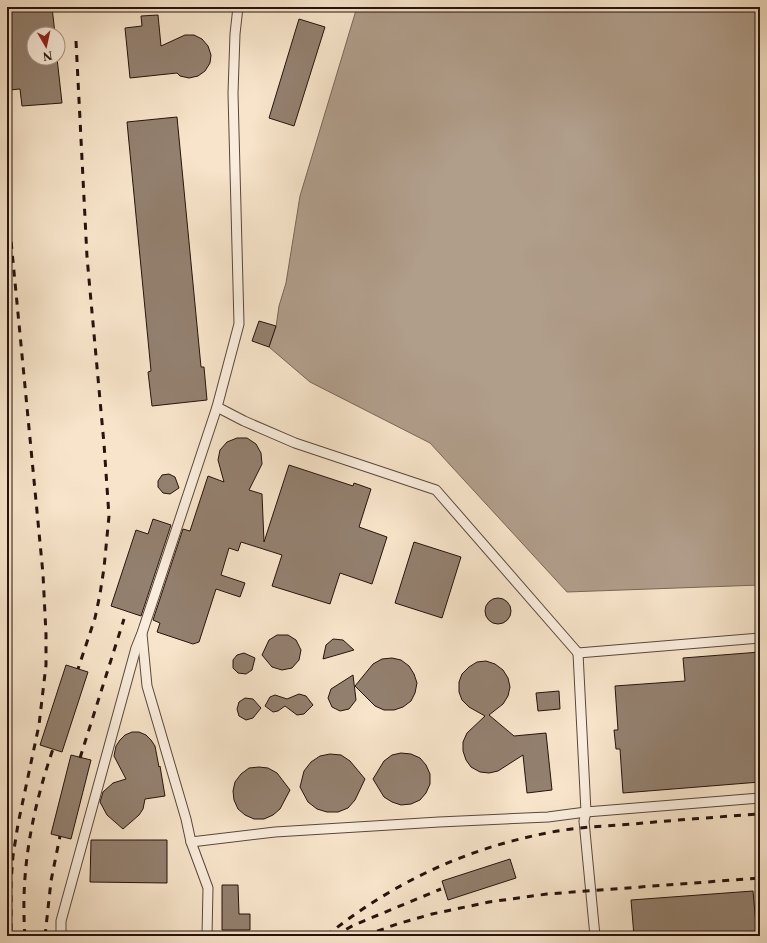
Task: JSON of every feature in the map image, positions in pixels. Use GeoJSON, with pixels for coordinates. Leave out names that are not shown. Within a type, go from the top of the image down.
{"type":"FeatureCollection","features":[{"type":"Feature","properties":{"kind":"lane"},"geometry":{"type":"LineString","coordinates":[[61,936],[61,921],[136,648],[217,407],[239,324],[233,92],[235,34],[238,7]]}},
{"type":"Feature","properties":{"kind":"lane"},"geometry":{"type":"LineString","coordinates":[[217,407],[244,421],[296,443],[436,490],[578,653],[586,812],[584,821],[595,936]]}},
{"type":"Feature","properties":{"kind":"lane"},"geometry":{"type":"LineString","coordinates":[[142,633],[147,686],[186,819],[191,842],[208,888],[207,936]]}},
{"type":"Feature","properties":{"kind":"lane"},"geometry":{"type":"LineString","coordinates":[[578,653],[760,638]]}},
{"type":"Feature","properties":{"kind":"lane"},"geometry":{"type":"LineString","coordinates":[[191,842],[275,832],[439,822],[548,818],[586,812],[760,798]]}},
{"type":"Feature","properties":{"kind":"shaded area"},"geometry":{"type":"Polygon","coordinates":[[[357,7],[760,7],[760,585],[567,592],[430,443],[310,382],[269,347],[276,327],[279,306],[286,283],[300,196],[357,7]]]}},
{"type":"Feature","properties":{"kind":"building"},"geometry":{"type":"Polygon","coordinates":[[[7,7],[52,7],[54,26],[26,26],[26,66],[58,66],[62,103],[22,106],[20,89],[9,90],[7,67],[7,7]]]}},
{"type":"Feature","properties":{"kind":"building"},"geometry":{"type":"Polygon","coordinates":[[[158,15],[161,46],[185,35],[194,35],[202,39],[208,46],[211,55],[210,63],[205,71],[198,76],[189,78],[180,76],[177,73],[130,78],[125,28],[142,26],[141,16],[158,15]]]}},
{"type":"Feature","properties":{"kind":"building"},"geometry":{"type":"Polygon","coordinates":[[[299,19],[325,27],[294,126],[269,118],[299,19]]]}},
{"type":"Feature","properties":{"kind":"building"},"geometry":{"type":"Polygon","coordinates":[[[177,117],[201,367],[204,367],[207,400],[152,406],[148,372],[151,371],[127,122],[177,117]]]}},
{"type":"Feature","properties":{"kind":"building"},"geometry":{"type":"Polygon","coordinates":[[[259,321],[276,326],[269,347],[252,341],[259,321]]]}},
{"type":"Feature","properties":{"kind":"building"},"geometry":{"type":"Polygon","coordinates":[[[237,438],[247,438],[256,444],[261,453],[262,464],[249,490],[262,494],[264,542],[289,465],[353,486],[354,483],[371,489],[359,527],[387,537],[372,584],[340,573],[330,604],[272,586],[282,555],[241,542],[238,551],[229,548],[221,575],[245,583],[240,597],[216,589],[199,642],[193,644],[157,632],[160,623],[153,620],[183,529],[190,531],[208,476],[224,482],[218,460],[220,450],[227,442],[237,438]]]}},
{"type":"Feature","properties":{"kind":"building"},"geometry":{"type":"Polygon","coordinates":[[[169,474],[175,477],[179,488],[170,494],[163,493],[158,487],[158,481],[162,475],[169,474]]]}},
{"type":"Feature","properties":{"kind":"building"},"geometry":{"type":"Polygon","coordinates":[[[153,519],[171,525],[141,616],[111,606],[136,530],[148,534],[153,519]]]}},
{"type":"Feature","properties":{"kind":"building"},"geometry":{"type":"Polygon","coordinates":[[[414,542],[461,557],[442,618],[395,603],[414,542]]]}},
{"type":"Feature","properties":{"kind":"building"},"geometry":{"type":"Polygon","coordinates":[[[498,598],[507,602],[511,611],[507,620],[498,624],[489,620],[485,611],[489,602],[498,598]]]}},
{"type":"Feature","properties":{"kind":"building"},"geometry":{"type":"Polygon","coordinates":[[[277,635],[288,635],[296,640],[301,650],[299,660],[292,668],[282,670],[272,667],[262,655],[269,640],[277,635]]]}},
{"type":"Feature","properties":{"kind":"building"},"geometry":{"type":"Polygon","coordinates":[[[333,639],[343,640],[354,650],[323,659],[326,645],[333,639]]]}},
{"type":"Feature","properties":{"kind":"building"},"geometry":{"type":"Polygon","coordinates":[[[760,652],[760,782],[623,793],[620,749],[616,749],[614,730],[618,730],[615,686],[685,681],[683,658],[760,652]]]}},
{"type":"Feature","properties":{"kind":"building"},"geometry":{"type":"Polygon","coordinates":[[[244,653],[255,658],[252,670],[246,674],[238,673],[233,668],[233,660],[237,655],[244,653]]]}},
{"type":"Feature","properties":{"kind":"building"},"geometry":{"type":"Polygon","coordinates":[[[392,658],[401,660],[409,666],[417,683],[415,693],[411,701],[403,707],[394,710],[384,710],[375,706],[355,686],[373,664],[382,659],[392,658]]]}},
{"type":"Feature","properties":{"kind":"building"},"geometry":{"type":"Polygon","coordinates":[[[486,661],[495,664],[503,670],[508,678],[510,687],[508,696],[503,704],[489,715],[514,736],[546,733],[552,790],[527,793],[523,755],[498,771],[489,773],[480,772],[471,767],[466,760],[463,751],[463,742],[467,733],[485,716],[469,707],[462,700],[459,692],[459,682],[462,674],[469,667],[477,662],[486,661]]]}},
{"type":"Feature","properties":{"kind":"building"},"geometry":{"type":"Polygon","coordinates":[[[66,665],[88,672],[62,752],[40,745],[66,665]]]}},
{"type":"Feature","properties":{"kind":"building"},"geometry":{"type":"Polygon","coordinates":[[[353,675],[356,700],[349,709],[340,711],[332,707],[328,698],[331,689],[353,675]]]}},
{"type":"Feature","properties":{"kind":"building"},"geometry":{"type":"Polygon","coordinates":[[[559,691],[560,709],[538,711],[536,693],[559,691]]]}},
{"type":"Feature","properties":{"kind":"building"},"geometry":{"type":"Polygon","coordinates":[[[299,694],[306,696],[313,705],[304,714],[297,715],[285,706],[278,711],[273,712],[265,706],[270,697],[275,695],[287,699],[299,694]]]}},
{"type":"Feature","properties":{"kind":"building"},"geometry":{"type":"Polygon","coordinates":[[[245,698],[253,699],[261,708],[253,718],[246,720],[239,716],[237,709],[239,702],[245,698]]]}},
{"type":"Feature","properties":{"kind":"building"},"geometry":{"type":"Polygon","coordinates":[[[132,732],[139,732],[146,735],[155,746],[165,796],[145,799],[143,809],[139,815],[123,829],[107,815],[100,802],[103,792],[113,783],[126,779],[114,756],[116,746],[120,740],[125,735],[132,732]]]}},
{"type":"Feature","properties":{"kind":"building"},"geometry":{"type":"Polygon","coordinates":[[[401,753],[411,754],[420,758],[426,765],[430,774],[430,784],[426,793],[420,800],[411,804],[401,805],[384,797],[373,779],[384,761],[392,755],[401,753]]]}},
{"type":"Feature","properties":{"kind":"building"},"geometry":{"type":"Polygon","coordinates":[[[330,754],[341,755],[350,761],[365,779],[355,800],[348,808],[338,812],[327,812],[317,809],[308,802],[300,787],[304,771],[311,762],[320,756],[330,754]]]}},
{"type":"Feature","properties":{"kind":"building"},"geometry":{"type":"Polygon","coordinates":[[[71,755],[91,760],[71,839],[51,834],[71,755]]]}},
{"type":"Feature","properties":{"kind":"building"},"geometry":{"type":"Polygon","coordinates":[[[249,768],[268,768],[277,773],[290,790],[280,809],[273,815],[264,819],[254,819],[245,815],[238,809],[234,800],[233,791],[235,782],[241,774],[249,768]]]}},
{"type":"Feature","properties":{"kind":"building"},"geometry":{"type":"Polygon","coordinates":[[[91,840],[167,840],[167,883],[90,882],[91,840]]]}},
{"type":"Feature","properties":{"kind":"building"},"geometry":{"type":"Polygon","coordinates":[[[510,859],[516,878],[448,900],[442,881],[510,859]]]}},
{"type":"Feature","properties":{"kind":"building"},"geometry":{"type":"Polygon","coordinates":[[[222,885],[238,885],[239,914],[250,914],[250,930],[222,930],[222,885]]]}},
{"type":"Feature","properties":{"kind":"building"},"geometry":{"type":"Polygon","coordinates":[[[753,891],[757,936],[634,936],[631,900],[753,891]]]}},
{"type":"Feature","properties":{"kind":"railway"},"geometry":{"type":"LineString","coordinates":[[76,41],[87,257],[109,516],[100,594],[95,618],[78,669]]}},
{"type":"Feature","properties":{"kind":"railway"},"geometry":{"type":"LineString","coordinates":[[7,158],[10,230],[43,574],[46,634],[46,665],[39,725],[18,824],[13,856],[11,883],[11,936]]}},
{"type":"Feature","properties":{"kind":"railway"},"geometry":{"type":"LineString","coordinates":[[80,758],[124,619]]}},
{"type":"Feature","properties":{"kind":"railway"},"geometry":{"type":"LineString","coordinates":[[25,936],[24,888],[29,841],[39,795],[53,749]]}},
{"type":"Feature","properties":{"kind":"railway"},"geometry":{"type":"LineString","coordinates":[[326,936],[378,899],[405,884],[432,870],[490,847],[562,830],[760,814]]}},
{"type":"Feature","properties":{"kind":"railway"},"geometry":{"type":"LineString","coordinates":[[45,936],[51,881],[60,836]]}},
{"type":"Feature","properties":{"kind":"railway"},"geometry":{"type":"LineString","coordinates":[[364,936],[397,924],[432,914],[489,902],[547,894],[760,878]]}},
{"type":"Feature","properties":{"kind":"railway"},"geometry":{"type":"LineString","coordinates":[[334,936],[354,925],[441,889]]}}]}
